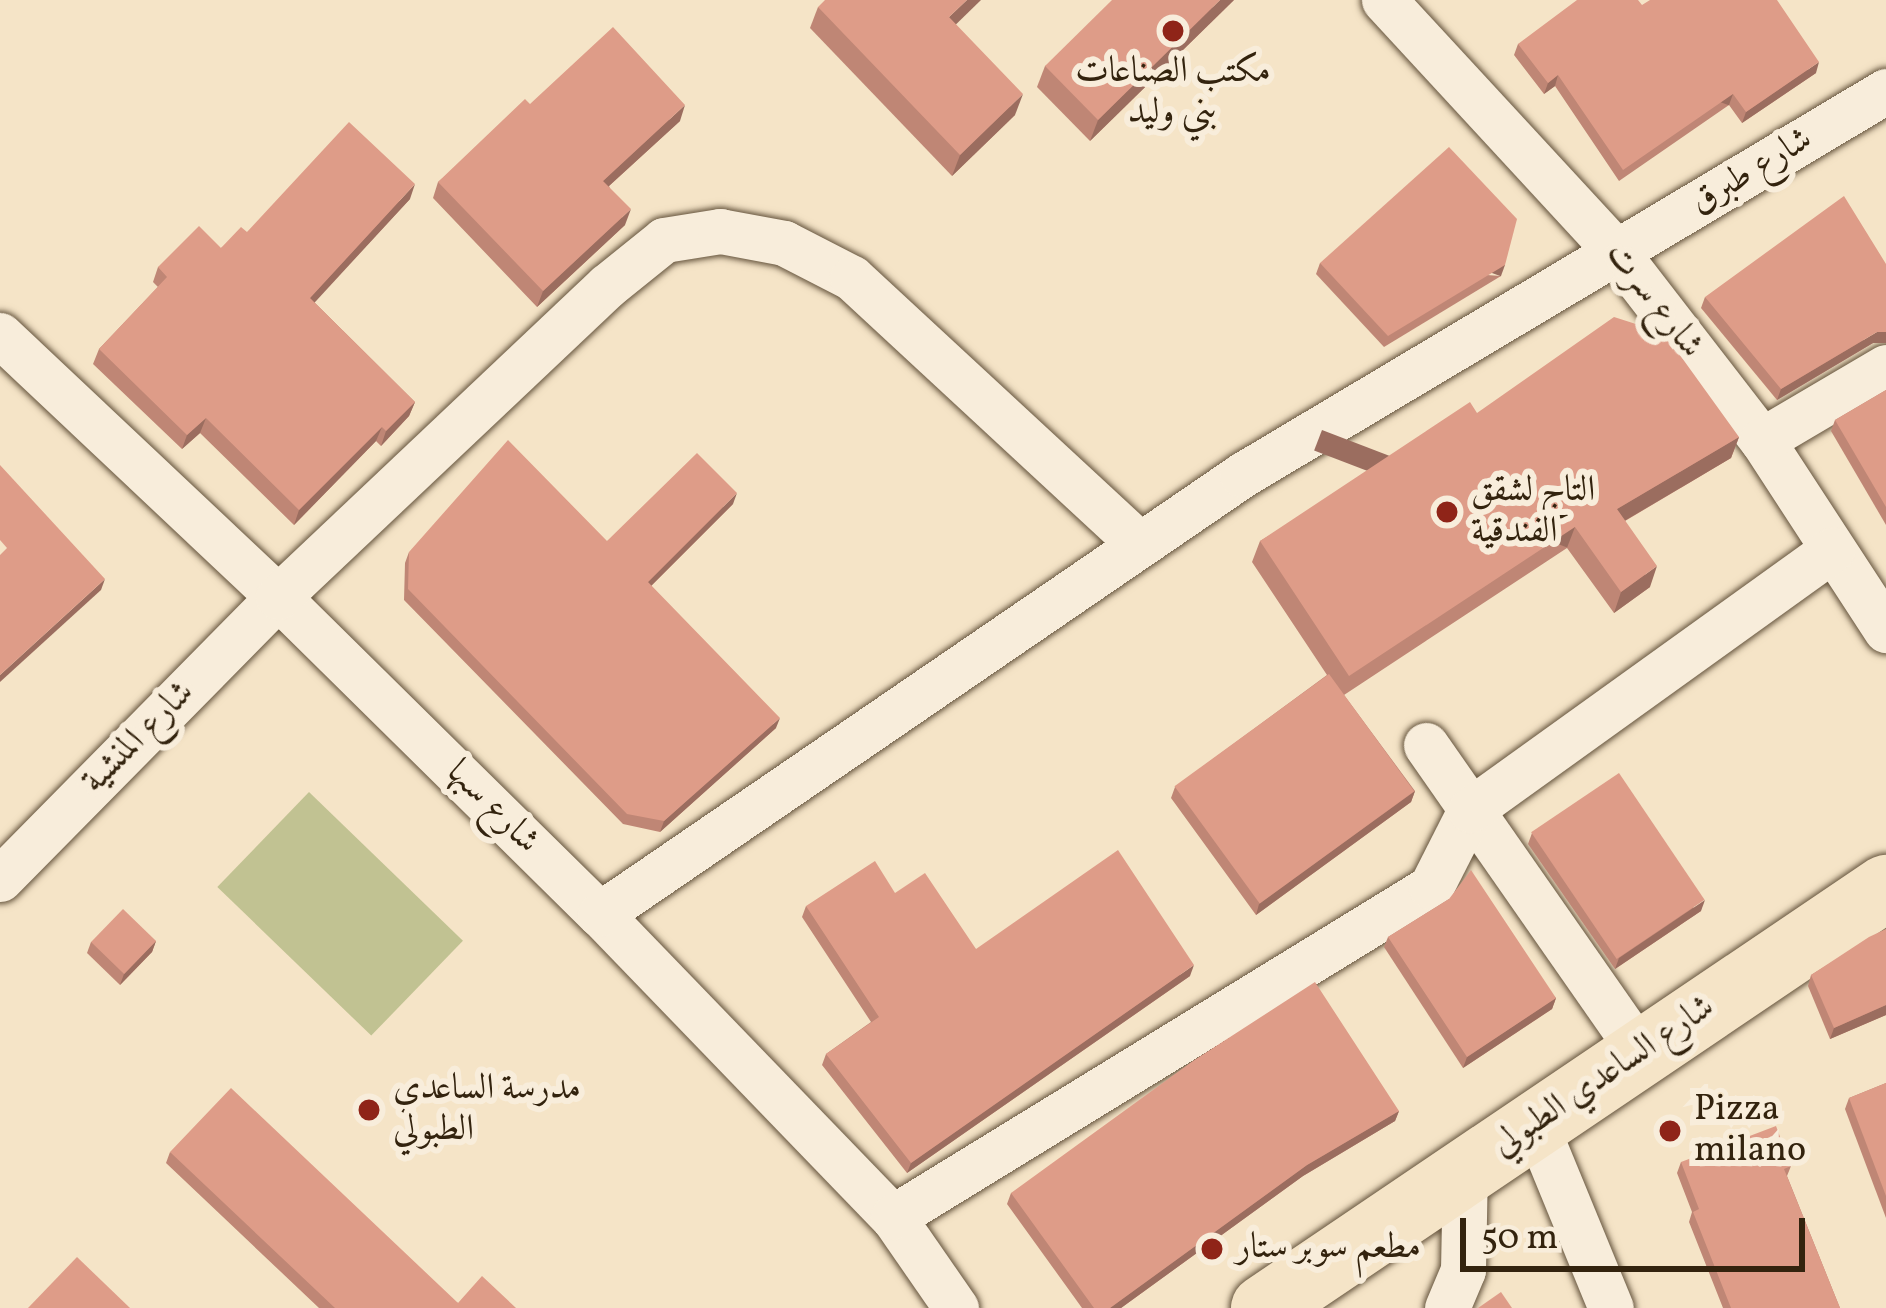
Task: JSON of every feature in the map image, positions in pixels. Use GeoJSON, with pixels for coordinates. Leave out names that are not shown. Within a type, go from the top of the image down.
{"type":"FeatureCollection","features":[{"type":"Feature","properties":{"kind":"highway","name":"شارع الساعدي الطبولي"},"geometry":{"type":"LineString","coordinates":[[1264,1308],[1886,888]]}},
{"type":"Feature","properties":{"kind":"street","name":"شارع سرت"},"geometry":{"type":"LineString","coordinates":[[1384,0],[1618,254],[1762,440],[1832,550],[1872,584],[1886,630]]}},
{"type":"Feature","properties":{"kind":"street","name":"شارع طبرق"},"geometry":{"type":"LineString","coordinates":[[600,914],[1138,543],[1886,91]]}},
{"type":"Feature","properties":{"kind":"street","name":"شارع المنشية"},"geometry":{"type":"LineString","coordinates":[[0,880],[278,597],[607,286],[664,240],[720,231],[784,243],[852,278],[1138,543]]}},
{"type":"Feature","properties":{"kind":"street","name":"شارع سبها"},"geometry":{"type":"LineString","coordinates":[[0,335],[278,597],[600,914],[892,1217],[956,1308]]}},
{"type":"Feature","properties":{"kind":"street"},"geometry":{"type":"LineString","coordinates":[[1762,440],[1886,367]]}},
{"type":"Feature","properties":{"kind":"street"},"geometry":{"type":"LineString","coordinates":[[892,1217],[1431,887],[1471,810],[1832,550]]}},
{"type":"Feature","properties":{"kind":"street"},"geometry":{"type":"LineString","coordinates":[[1426,745],[1641,1053]]}},
{"type":"Feature","properties":{"kind":"street"},"geometry":{"type":"LineString","coordinates":[[1535,1124],[1611,1308]]}},
{"type":"Feature","properties":{"kind":"street"},"geometry":{"type":"LineString","coordinates":[[1447,1308],[1463,1270],[1466,1169]]}},
{"type":"Feature","properties":{"kind":"green space"},"geometry":{"type":"Polygon","coordinates":[[[309,792],[463,941],[371,1036],[217,887],[309,792]]]}},
{"type":"Feature","properties":{"kind":"building"},"geometry":{"type":"Polygon","coordinates":[[[825,0],[967,0],[949,17],[1023,94],[960,155],[818,7],[825,0]]]}},
{"type":"Feature","properties":{"kind":"building"},"geometry":{"type":"Polygon","coordinates":[[[1112,0],[1220,0],[1098,120],[1045,66],[1112,0]]]}},
{"type":"Feature","properties":{"kind":"building"},"geometry":{"type":"Polygon","coordinates":[[[1577,0],[1638,0],[1642,5],[1650,0],[1777,0],[1819,62],[1746,112],[1733,94],[1623,170],[1558,75],[1548,83],[1518,44],[1577,0]]]}},
{"type":"Feature","properties":{"kind":"building"},"geometry":{"type":"Polygon","coordinates":[[[613,27],[685,105],[603,181],[631,209],[543,291],[438,182],[525,99],[530,104],[613,27]]]}},
{"type":"Feature","properties":{"kind":"building"},"geometry":{"type":"Polygon","coordinates":[[[349,122],[415,184],[310,298],[415,402],[386,431],[382,427],[299,510],[206,418],[187,435],[99,349],[167,277],[158,267],[199,226],[221,248],[241,227],[247,232],[349,122]]]}},
{"type":"Feature","properties":{"kind":"building"},"geometry":{"type":"Polygon","coordinates":[[[1449,147],[1517,219],[1505,265],[1388,336],[1320,263],[1449,147]]]}},
{"type":"Feature","properties":{"kind":"building"},"geometry":{"type":"Polygon","coordinates":[[[1844,196],[1886,264],[1886,332],[1877,332],[1781,389],[1705,297],[1844,196]]]}},
{"type":"Feature","properties":{"kind":"building"},"geometry":{"type":"Polygon","coordinates":[[[1614,317],[1664,333],[1739,437],[1617,509],[1657,566],[1621,592],[1575,527],[1349,676],[1260,541],[1470,402],[1477,413],[1614,317]]]}},
{"type":"Feature","properties":{"kind":"building"},"geometry":{"type":"Polygon","coordinates":[[[1886,390],[1886,507],[1835,420],[1886,390]]]}},
{"type":"Feature","properties":{"kind":"building"},"geometry":{"type":"Polygon","coordinates":[[[508,440],[607,541],[697,453],[737,493],[648,582],[780,718],[664,821],[627,814],[408,589],[409,552],[508,440]]]}},
{"type":"Feature","properties":{"kind":"building"},"geometry":{"type":"Polygon","coordinates":[[[0,465],[105,579],[0,675],[0,555],[7,548],[0,540],[0,465]]]}},
{"type":"Feature","properties":{"kind":"building"},"geometry":{"type":"Polygon","coordinates":[[[1329,674],[1414,791],[1260,904],[1174,786],[1329,674]]]}},
{"type":"Feature","properties":{"kind":"building"},"geometry":{"type":"Polygon","coordinates":[[[1619,773],[1705,900],[1617,959],[1531,832],[1619,773]]]}},
{"type":"Feature","properties":{"kind":"building"},"geometry":{"type":"Polygon","coordinates":[[[1118,850],[1194,965],[911,1163],[826,1054],[879,1017],[806,906],[875,861],[895,893],[925,873],[976,949],[1118,850]]]}},
{"type":"Feature","properties":{"kind":"building"},"geometry":{"type":"Polygon","coordinates":[[[1471,870],[1556,998],[1467,1057],[1388,937],[1449,899],[1471,870]]]}},
{"type":"Feature","properties":{"kind":"building"},"geometry":{"type":"Polygon","coordinates":[[[123,909],[156,941],[124,974],[91,942],[123,909]]]}},
{"type":"Feature","properties":{"kind":"building"},"geometry":{"type":"Polygon","coordinates":[[[1886,929],[1886,1005],[1834,1028],[1811,975],[1886,929]]]}},
{"type":"Feature","properties":{"kind":"building"},"geometry":{"type":"Polygon","coordinates":[[[1315,982],[1399,1111],[1307,1165],[1110,1308],[1094,1308],[1011,1193],[1193,1061],[1315,982]]]}},
{"type":"Feature","properties":{"kind":"building"},"geometry":{"type":"Polygon","coordinates":[[[1886,1083],[1886,1196],[1849,1098],[1886,1083]]]}},
{"type":"Feature","properties":{"kind":"building"},"geometry":{"type":"Polygon","coordinates":[[[231,1088],[458,1303],[482,1276],[516,1308],[335,1308],[170,1152],[231,1088]]]}},
{"type":"Feature","properties":{"kind":"building"},"geometry":{"type":"Polygon","coordinates":[[[1776,1126],[1791,1166],[1784,1169],[1840,1308],[1731,1308],[1693,1212],[1699,1209],[1681,1162],[1776,1126]]]}},
{"type":"Feature","properties":{"kind":"building"},"geometry":{"type":"Polygon","coordinates":[[[77,1257],[130,1308],[28,1308],[77,1257]]]}},
{"type":"Feature","properties":{"kind":"building"},"geometry":{"type":"Polygon","coordinates":[[[1501,1292],[1512,1308],[1478,1308],[1501,1292]]]}},
{"type":"Feature","properties":{"kind":"place","name":"مكتب الصناعات بني وليد"},"geometry":{"type":"Point","coordinates":[1173,31]}},
{"type":"Feature","properties":{"kind":"place","name":"التاج لشقق الفندقية"},"geometry":{"type":"Point","coordinates":[1447,512]}},
{"type":"Feature","properties":{"kind":"place","name":"مدرسة الساعدي الطبولي"},"geometry":{"type":"Point","coordinates":[369,1110]}},
{"type":"Feature","properties":{"kind":"place","name":"Pizza milano"},"geometry":{"type":"Point","coordinates":[1670,1131]}},
{"type":"Feature","properties":{"kind":"place","name":"مطعم سوبر ستار"},"geometry":{"type":"Point","coordinates":[1212,1249]}}]}
